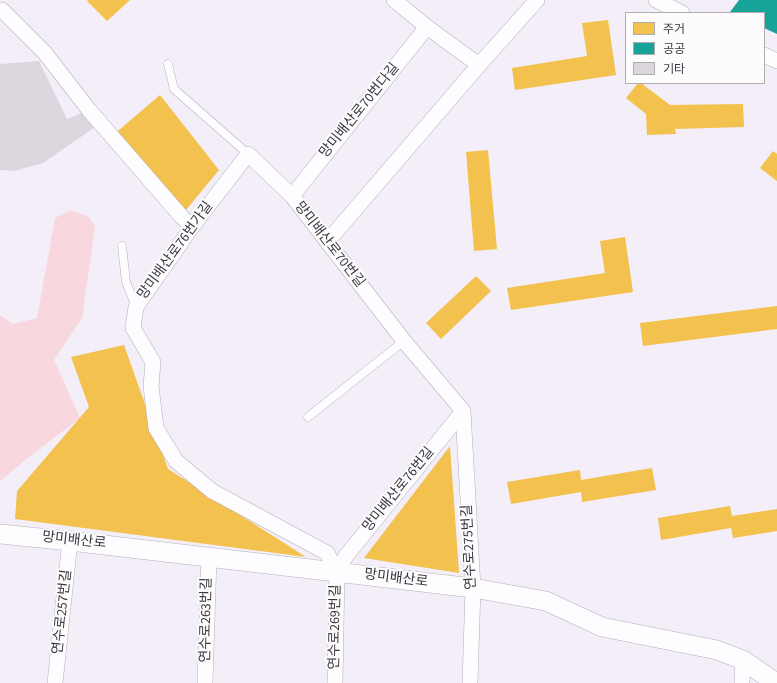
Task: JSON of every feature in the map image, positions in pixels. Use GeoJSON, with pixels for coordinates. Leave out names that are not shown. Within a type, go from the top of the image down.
{"type":"FeatureCollection","features":[{"type":"Feature","properties":{"kind":"street"},"geometry":{"type":"LineString","coordinates":[[394,0],[478,65]]}},
{"type":"Feature","properties":{"kind":"street"},"geometry":{"type":"LineString","coordinates":[[327,242],[478,65],[537,0]]}},
{"type":"Feature","properties":{"kind":"street"},"geometry":{"type":"LineString","coordinates":[[656,0],[680,12]]}},
{"type":"Feature","properties":{"kind":"street"},"geometry":{"type":"LineString","coordinates":[[0,10],[2,10],[45,53],[89,110],[192,227]]}},
{"type":"Feature","properties":{"kind":"street","name":"망미배산로70번다길"},"geometry":{"type":"LineString","coordinates":[[292,196],[427,27]]}},
{"type":"Feature","properties":{"kind":"street"},"geometry":{"type":"LineString","coordinates":[[765,56],[777,62]]}},
{"type":"Feature","properties":{"kind":"street","name":"망미배산로76번가길"},"geometry":{"type":"LineString","coordinates":[[248,154],[192,227],[136,306],[133,328],[152,362],[151,386],[156,428],[176,461],[212,491],[327,552],[337,572]]}},
{"type":"Feature","properties":{"kind":"street","name":"망미배산로70번길"},"geometry":{"type":"LineString","coordinates":[[248,154],[292,196],[404,341],[463,411]]}},
{"type":"Feature","properties":{"kind":"street","name":"망미배산로76번길"},"geometry":{"type":"LineString","coordinates":[[337,572],[346,556],[463,411]]}},
{"type":"Feature","properties":{"kind":"street","name":"연수로275번길"},"geometry":{"type":"LineString","coordinates":[[463,411],[473,588],[470,683]]}},
{"type":"Feature","properties":{"kind":"street","name":"망미배산로"},"geometry":{"type":"LineString","coordinates":[[0,534],[473,588],[546,601],[602,627],[717,650],[743,660],[776,683]]}},
{"type":"Feature","properties":{"kind":"street","name":"연수로257번길"},"geometry":{"type":"LineString","coordinates":[[55,683],[70,541]]}},
{"type":"Feature","properties":{"kind":"street","name":"연수로263번길"},"geometry":{"type":"LineString","coordinates":[[205,683],[209,557]]}},
{"type":"Feature","properties":{"kind":"street","name":"연수로269번길"},"geometry":{"type":"LineString","coordinates":[[335,683],[337,572]]}},
{"type":"Feature","properties":{"kind":"street"},"geometry":{"type":"LineString","coordinates":[[742,683],[743,660]]}},
{"type":"Feature","properties":{"kind":"lane"},"geometry":{"type":"LineString","coordinates":[[168,64],[174,89],[248,154]]}},
{"type":"Feature","properties":{"kind":"lane"},"geometry":{"type":"LineString","coordinates":[[122,246],[126,282],[136,306]]}},
{"type":"Feature","properties":{"kind":"lane"},"geometry":{"type":"LineString","coordinates":[[308,417],[404,341]]}},
{"type":"Feature","properties":{"kind":"shaded area"},"geometry":{"type":"Polygon","coordinates":[[[71,210],[89,217],[95,227],[82,318],[54,360],[80,418],[0,481],[0,315],[13,324],[37,318],[55,218],[71,210]]]}},
{"type":"Feature","properties":{"kind":"building: 주거"},"geometry":{"type":"Polygon","coordinates":[[[130,0],[107,21],[87,1],[130,0]]]}},
{"type":"Feature","properties":{"kind":"building: 주거"},"geometry":{"type":"Polygon","coordinates":[[[608,20],[616,75],[515,90],[512,68],[587,56],[582,23],[608,20]]]}},
{"type":"Feature","properties":{"kind":"building: 주거"},"geometry":{"type":"Polygon","coordinates":[[[637,84],[642,84],[670,105],[743,104],[744,127],[675,129],[676,134],[647,135],[646,114],[626,98],[637,84]]]}},
{"type":"Feature","properties":{"kind":"building: 주거"},"geometry":{"type":"Polygon","coordinates":[[[160,95],[219,170],[181,216],[112,136],[160,95]]]}},
{"type":"Feature","properties":{"kind":"building: 주거"},"geometry":{"type":"Polygon","coordinates":[[[488,150],[497,249],[474,251],[466,152],[488,150]]]}},
{"type":"Feature","properties":{"kind":"building: 주거"},"geometry":{"type":"Polygon","coordinates":[[[773,151],[777,154],[777,181],[760,168],[773,151]]]}},
{"type":"Feature","properties":{"kind":"building: 주거"},"geometry":{"type":"Polygon","coordinates":[[[625,237],[633,292],[511,310],[507,288],[605,273],[600,241],[625,237]]]}},
{"type":"Feature","properties":{"kind":"building: 주거"},"geometry":{"type":"Polygon","coordinates":[[[476,276],[491,291],[441,339],[426,323],[476,276]]]}},
{"type":"Feature","properties":{"kind":"building: 주거"},"geometry":{"type":"Polygon","coordinates":[[[777,306],[777,329],[643,346],[640,323],[777,306]]]}},
{"type":"Feature","properties":{"kind":"building: 주거"},"geometry":{"type":"Polygon","coordinates":[[[124,345],[168,469],[306,557],[15,519],[17,491],[89,407],[71,357],[124,345]]]}},
{"type":"Feature","properties":{"kind":"building: 주거"},"geometry":{"type":"Polygon","coordinates":[[[450,446],[459,573],[364,558],[450,446]]]}},
{"type":"Feature","properties":{"kind":"building: 주거"},"geometry":{"type":"Polygon","coordinates":[[[652,468],[656,490],[582,502],[581,492],[511,504],[507,482],[580,470],[581,480],[652,468]]]}},
{"type":"Feature","properties":{"kind":"building: 주거"},"geometry":{"type":"Polygon","coordinates":[[[730,506],[732,516],[777,509],[777,531],[733,538],[731,528],[661,540],[658,518],[730,506]]]}},
{"type":"Feature","properties":{"kind":"building: 공공"},"geometry":{"type":"Polygon","coordinates":[[[739,0],[777,0],[777,34],[765,28],[765,12],[730,12],[739,0]]]}},
{"type":"Feature","properties":{"kind":"building: 기타"},"geometry":{"type":"Polygon","coordinates":[[[39,61],[67,119],[89,110],[101,123],[43,163],[14,171],[0,170],[0,64],[39,61]]]}}]}
